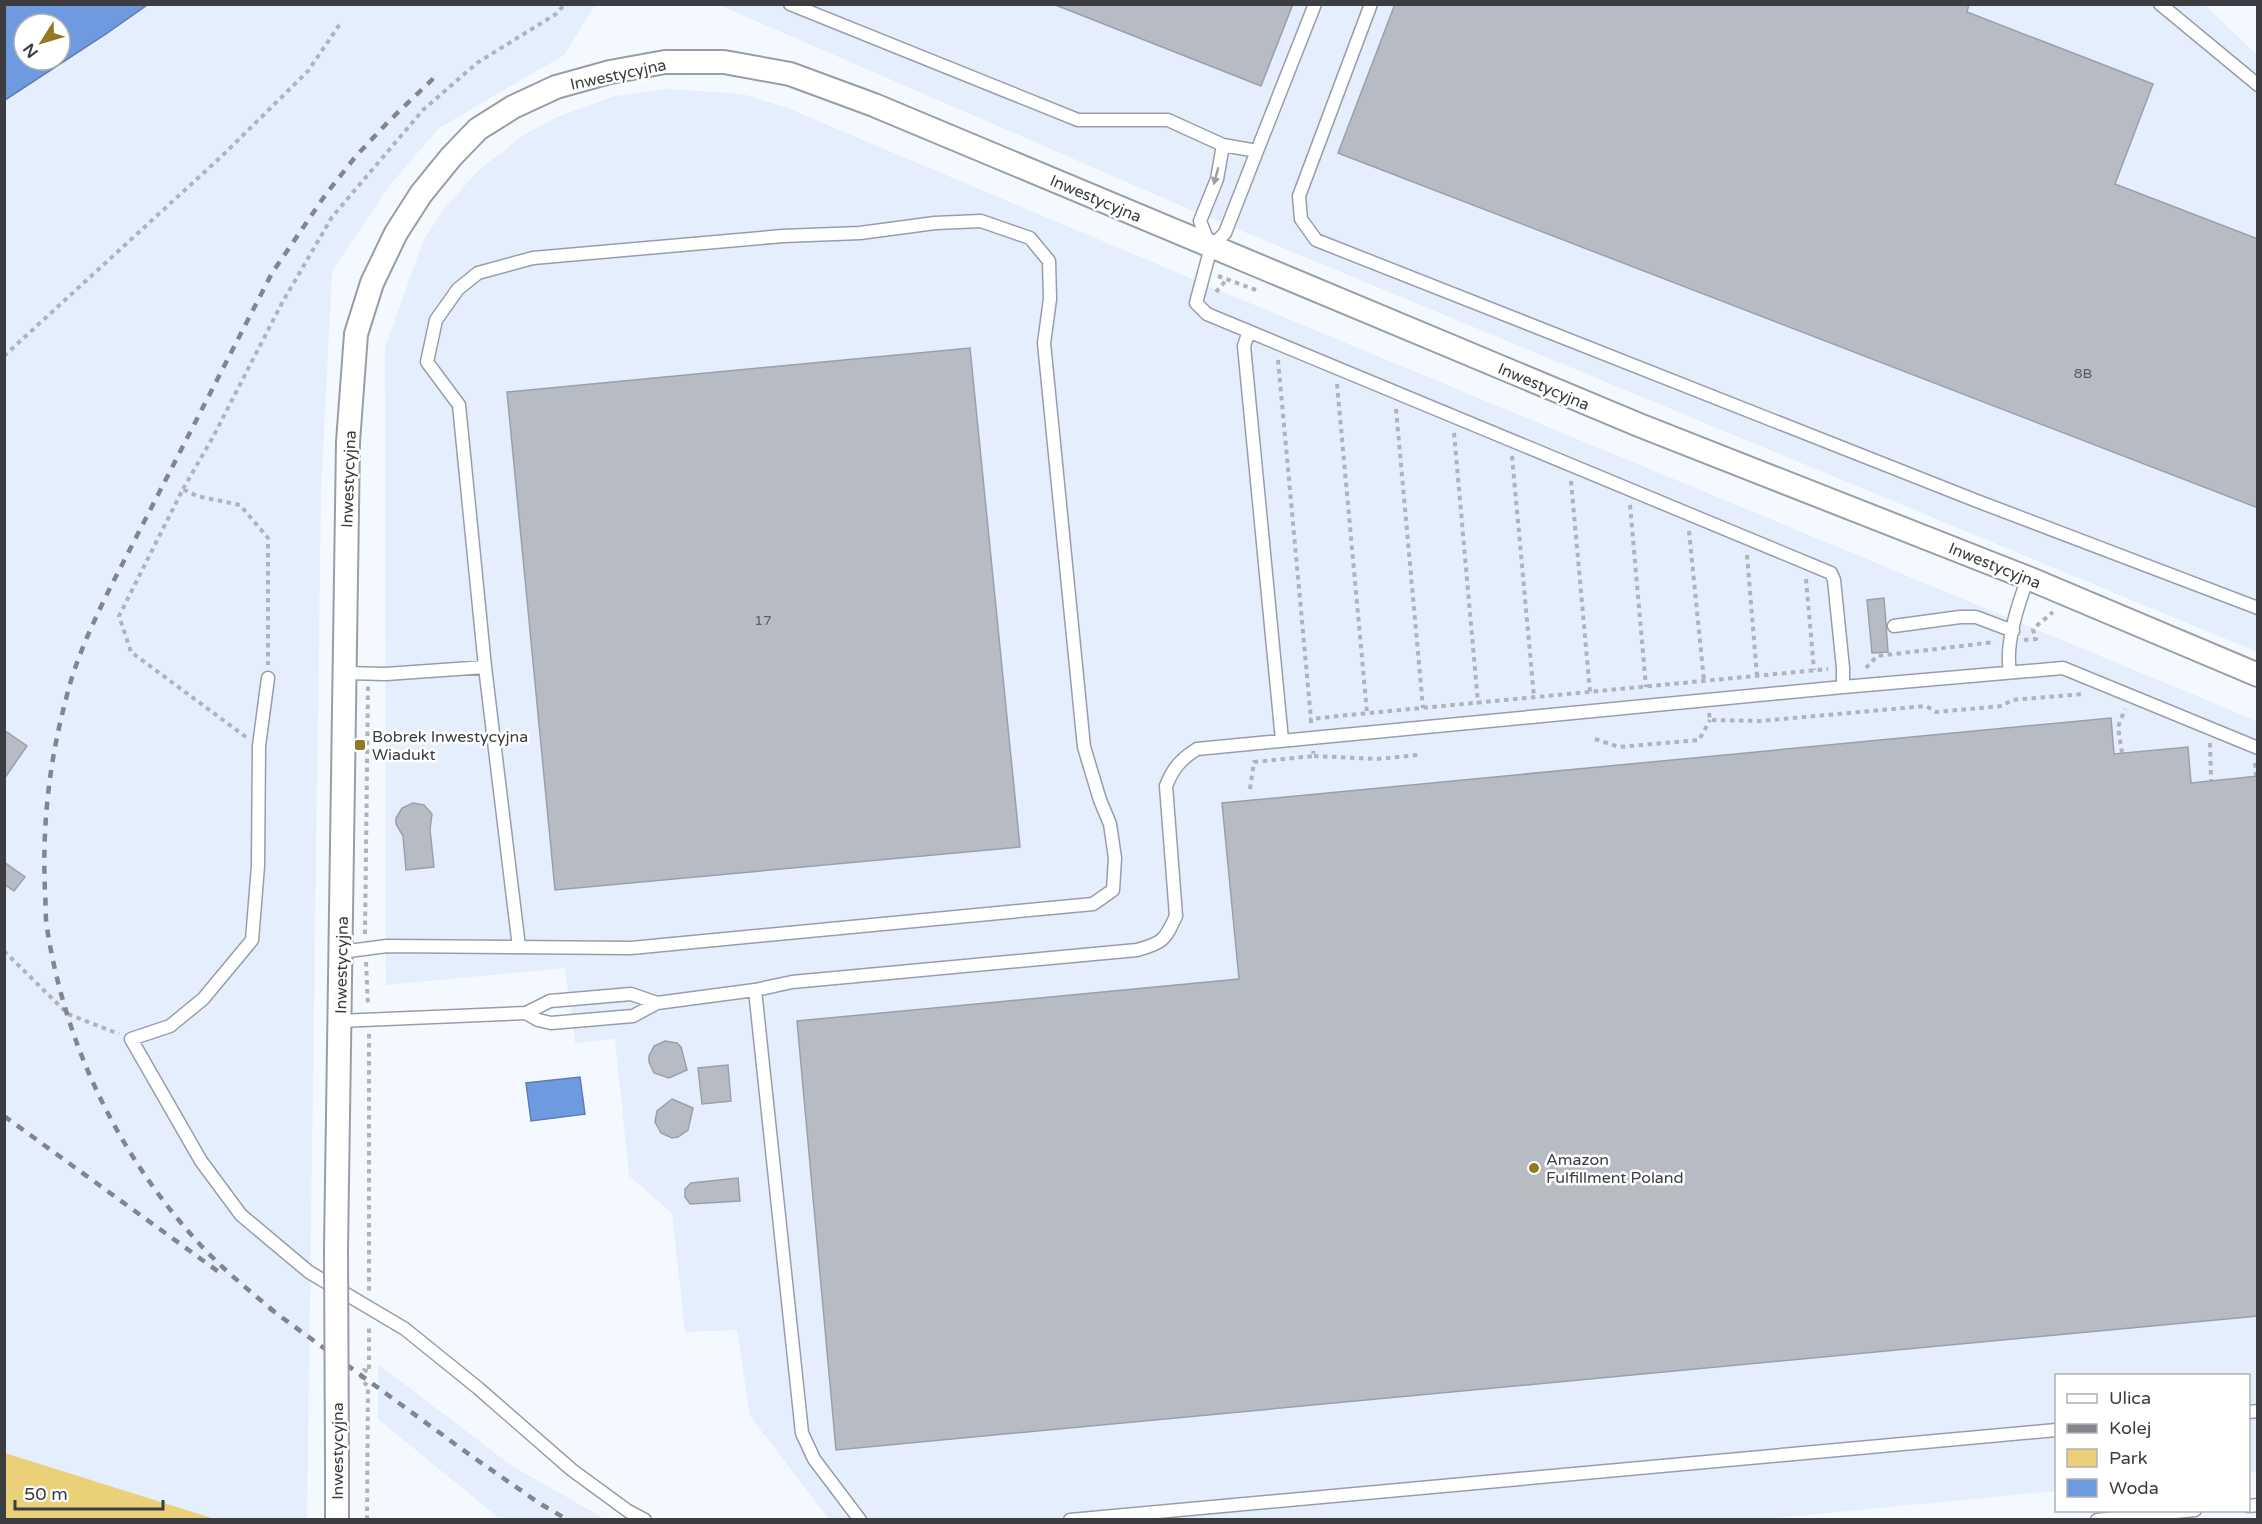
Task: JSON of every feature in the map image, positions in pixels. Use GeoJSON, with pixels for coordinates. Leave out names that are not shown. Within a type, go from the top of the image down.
{"type":"FeatureCollection","features":[{"type":"Feature","properties":{"kind":"street","name":"Inwestycyjna"},"geometry":{"type":"LineString","coordinates":[[337,1520],[336,1249],[348,442],[356,334],[372,283],[396,233],[421,194],[451,157],[478,129],[513,107],[556,87],[610,72],[665,62],[724,62],[790,74],[896,114],[2024,588],[2258,675]]}},
{"type":"Feature","properties":{"kind":"lane"},"geometry":{"type":"LineString","coordinates":[[790,4],[1078,120],[1168,120],[1223,145],[1257,151]]}},
{"type":"Feature","properties":{"kind":"lane"},"geometry":{"type":"LineString","coordinates":[[1315,4],[1226,233],[1211,248],[1196,303],[1207,314],[1831,573],[1834,580],[1843,687]]}},
{"type":"Feature","properties":{"kind":"lane"},"geometry":{"type":"LineString","coordinates":[[1371,4],[1299,196],[1301,219],[1316,240],[1955,492],[2258,608]]}},
{"type":"Feature","properties":{"kind":"lane"},"geometry":{"type":"LineString","coordinates":[[2160,4],[2258,85]]}},
{"type":"Feature","properties":{"kind":"lane"},"geometry":{"type":"LineString","coordinates":[[1211,248],[1200,220],[1217,179],[1223,145]]}},
{"type":"Feature","properties":{"kind":"lane"},"geometry":{"type":"LineString","coordinates":[[341,951],[365,948],[643,947],[1093,904],[1113,891],[1115,858],[1110,824],[1084,747],[1044,343],[1050,299],[1049,261],[1030,238],[981,220],[935,223],[860,233],[783,236],[533,258],[478,273],[458,289],[436,320],[427,362],[459,405],[485,667],[519,947]]}},
{"type":"Feature","properties":{"kind":"lane"},"geometry":{"type":"LineString","coordinates":[[1249,331],[1244,346],[1282,740]]}},
{"type":"Feature","properties":{"kind":"lane"},"geometry":{"type":"LineString","coordinates":[[2010,672],[2008,660],[2024,588]]}},
{"type":"Feature","properties":{"kind":"lane"},"geometry":{"type":"LineString","coordinates":[[1894,626],[1976,617],[2013,631]]}},
{"type":"Feature","properties":{"kind":"lane"},"geometry":{"type":"LineString","coordinates":[[345,673],[370,674],[485,667]]}},
{"type":"Feature","properties":{"kind":"lane"},"geometry":{"type":"LineString","coordinates":[[526,1013],[538,1020],[551,1023],[633,1016],[657,1003],[755,990],[792,982],[1137,950],[1158,944],[1168,933],[1176,916],[1166,786],[1173,768],[1197,748],[2063,668],[2258,748]]}},
{"type":"Feature","properties":{"kind":"lane"},"geometry":{"type":"LineString","coordinates":[[268,678],[259,746],[258,866],[252,940],[203,999],[170,1026],[131,1039],[201,1161],[241,1215],[309,1272],[405,1329],[478,1388],[572,1470],[645,1520]]}},
{"type":"Feature","properties":{"kind":"lane"},"geometry":{"type":"LineString","coordinates":[[755,990],[801,1433],[814,1459],[860,1520]]}},
{"type":"Feature","properties":{"kind":"lane"},"geometry":{"type":"LineString","coordinates":[[339,1021],[526,1013],[550,1001],[631,994],[657,1003]]}},
{"type":"Feature","properties":{"kind":"lane"},"geometry":{"type":"LineString","coordinates":[[1070,1520],[2055,1430]]}},
{"type":"Feature","properties":{"kind":"lane"},"geometry":{"type":"LineString","coordinates":[[2097,1520],[2175,1512]]}},
{"type":"Feature","properties":{"kind":"path"},"geometry":{"type":"LineString","coordinates":[[259,746],[131,652],[119,616],[183,489],[213,437],[282,303],[332,217],[423,110],[477,63],[556,14],[565,4]]}},
{"type":"Feature","properties":{"kind":"path"},"geometry":{"type":"LineString","coordinates":[[4,356],[222,156],[308,71],[342,21]]}},
{"type":"Feature","properties":{"kind":"path"},"geometry":{"type":"LineString","coordinates":[[1205,273],[1228,278],[1260,291]]}},
{"type":"Feature","properties":{"kind":"path"},"geometry":{"type":"LineString","coordinates":[[1217,290],[1228,278]]}},
{"type":"Feature","properties":{"kind":"path"},"geometry":{"type":"LineString","coordinates":[[1278,360],[1311,719]]}},
{"type":"Feature","properties":{"kind":"path"},"geometry":{"type":"LineString","coordinates":[[1337,384],[1367,713]]}},
{"type":"Feature","properties":{"kind":"path"},"geometry":{"type":"LineString","coordinates":[[1396,409],[1423,708]]}},
{"type":"Feature","properties":{"kind":"path"},"geometry":{"type":"LineString","coordinates":[[1454,433],[1478,703]]}},
{"type":"Feature","properties":{"kind":"path"},"geometry":{"type":"LineString","coordinates":[[1512,456],[1534,697]]}},
{"type":"Feature","properties":{"kind":"path"},"geometry":{"type":"LineString","coordinates":[[1571,480],[1590,692]]}},
{"type":"Feature","properties":{"kind":"path"},"geometry":{"type":"LineString","coordinates":[[183,489],[197,496],[240,505],[268,538],[268,678]]}},
{"type":"Feature","properties":{"kind":"path"},"geometry":{"type":"LineString","coordinates":[[1630,505],[1646,687]]}},
{"type":"Feature","properties":{"kind":"path"},"geometry":{"type":"LineString","coordinates":[[1747,554],[1757,676]]}},
{"type":"Feature","properties":{"kind":"path"},"geometry":{"type":"LineString","coordinates":[[1806,577],[1814,670]]}},
{"type":"Feature","properties":{"kind":"path"},"geometry":{"type":"LineString","coordinates":[[2024,588],[2053,612],[2064,616]]}},
{"type":"Feature","properties":{"kind":"path"},"geometry":{"type":"LineString","coordinates":[[2034,628],[2053,612]]}},
{"type":"Feature","properties":{"kind":"path"},"geometry":{"type":"LineString","coordinates":[[367,1520],[368,1386],[361,1380],[364,1370],[369,1372],[369,1021],[365,948],[370,674]]}},
{"type":"Feature","properties":{"kind":"path"},"geometry":{"type":"LineString","coordinates":[[2122,753],[2118,726],[2126,708]]}},
{"type":"Feature","properties":{"kind":"path"},"geometry":{"type":"LineString","coordinates":[[1594,739],[1619,747],[1699,740],[1710,720]]}},
{"type":"Feature","properties":{"kind":"path"},"geometry":{"type":"LineString","coordinates":[[2210,742],[2211,780]]}},
{"type":"Feature","properties":{"kind":"path"},"geometry":{"type":"LineString","coordinates":[[1314,756],[1377,759],[1418,755]]}},
{"type":"Feature","properties":{"kind":"path"},"geometry":{"type":"LineString","coordinates":[[4,951],[68,1014],[131,1039]]}},
{"type":"Feature","properties":{"kind":"shaded area"},"geometry":{"type":"Polygon","coordinates":[[[5,5],[595,5],[564,55],[439,128],[390,185],[332,271],[321,492],[307,1519],[215,1519],[5,1453],[5,5]]]}},
{"type":"Feature","properties":{"kind":"shaded area"},"geometry":{"type":"Polygon","coordinates":[[[719,5],[2205,5],[2257,55],[2257,652],[1189,209],[719,5]]]}},
{"type":"Feature","properties":{"kind":"shaded area"},"geometry":{"type":"Polygon","coordinates":[[[668,89],[742,94],[785,107],[1223,292],[2257,721],[2257,1472],[2250,1473],[2250,1374],[2055,1374],[2055,1491],[1755,1520],[829,1519],[750,1416],[737,1330],[685,1332],[672,1213],[629,1176],[615,1039],[575,1043],[565,968],[386,985],[385,348],[423,241],[443,210],[479,170],[522,136],[557,117],[615,96],[668,89]]]}},
{"type":"Feature","properties":{"kind":"shaded area"},"geometry":{"type":"Polygon","coordinates":[[[378,1364],[512,1466],[605,1519],[500,1519],[378,1419],[378,1364]]]}},
{"type":"Feature","properties":{"kind":"green space"},"geometry":{"type":"Polygon","coordinates":[[[5,1453],[215,1519],[5,1519],[5,1453]]]}},
{"type":"Feature","properties":{"kind":"water"},"geometry":{"type":"Polygon","coordinates":[[[5,4],[147,4],[72,56],[72,12],[12,12],[12,72],[48,72],[5,100],[5,4]]]}},
{"type":"Feature","properties":{"kind":"water"},"geometry":{"type":"Polygon","coordinates":[[[580,1077],[585,1114],[531,1121],[526,1083],[580,1077]]]}},
{"type":"Feature","properties":{"kind":"building"},"geometry":{"type":"Polygon","coordinates":[[[1053,4],[1293,4],[1261,86],[1053,4]]]}},
{"type":"Feature","properties":{"kind":"building"},"geometry":{"type":"Polygon","coordinates":[[[1395,4],[1969,4],[1967,12],[2153,84],[2115,184],[2258,239],[2258,508],[1338,153],[1395,4]]]}},
{"type":"Feature","properties":{"kind":"building"},"geometry":{"type":"Polygon","coordinates":[[[970,348],[1020,847],[555,890],[507,392],[970,348]]]}},
{"type":"Feature","properties":{"kind":"building"},"geometry":{"type":"Polygon","coordinates":[[[1884,598],[1888,652],[1872,653],[1867,600],[1884,598]]]}},
{"type":"Feature","properties":{"kind":"building","name":"Amazon Fulfillment Poland"},"geometry":{"type":"Polygon","coordinates":[[[2111,718],[2114,754],[2188,747],[2191,783],[2258,776],[2258,1316],[836,1450],[797,1021],[1239,979],[1222,803],[2111,718]]]}},
{"type":"Feature","properties":{"kind":"building"},"geometry":{"type":"Polygon","coordinates":[[[4,730],[27,746],[4,779],[4,730]]]}},
{"type":"Feature","properties":{"kind":"building"},"geometry":{"type":"Polygon","coordinates":[[[413,803],[424,805],[432,814],[430,830],[434,867],[406,870],[403,836],[396,824],[396,818],[402,808],[413,803]]]}},
{"type":"Feature","properties":{"kind":"building"},"geometry":{"type":"Polygon","coordinates":[[[4,862],[25,877],[14,891],[4,884],[4,862]]]}},
{"type":"Feature","properties":{"kind":"building"},"geometry":{"type":"Polygon","coordinates":[[[665,1041],[677,1043],[681,1047],[687,1070],[669,1078],[654,1073],[649,1062],[654,1046],[665,1041]]]}},
{"type":"Feature","properties":{"kind":"building"},"geometry":{"type":"Polygon","coordinates":[[[728,1065],[731,1101],[702,1104],[698,1068],[728,1065]]]}},
{"type":"Feature","properties":{"kind":"building"},"geometry":{"type":"Polygon","coordinates":[[[672,1099],[693,1108],[688,1130],[672,1138],[661,1133],[655,1122],[657,1111],[672,1099]]]}},
{"type":"Feature","properties":{"kind":"building"},"geometry":{"type":"Polygon","coordinates":[[[738,1178],[740,1201],[690,1204],[685,1197],[685,1189],[691,1183],[738,1178]]]}},
{"type":"Feature","properties":{"kind":"railway"},"geometry":{"type":"LineString","coordinates":[[275,1312],[214,1259],[167,1205],[119,1133],[98,1094],[81,1054],[55,971],[46,924],[44,868],[51,771],[70,685],[90,630],[272,273],[326,194],[356,156],[439,73]]}},
{"type":"Feature","properties":{"kind":"railway"},"geometry":{"type":"LineString","coordinates":[[4,1116],[223,1275]]}},
{"type":"Feature","properties":{"kind":"railway"},"geometry":{"type":"LineString","coordinates":[[269,1308],[470,1455],[539,1503],[568,1520]]}},
{"type":"Feature","properties":{"kind":"place","name":"Bobrek Inwestycyjna Wiadukt"},"geometry":{"type":"Point","coordinates":[360,745]}},
{"type":"Feature","properties":{"kind":"place","name":"Amazon Fulfillment Poland"},"geometry":{"type":"Point","coordinates":[1534,1168]}}]}
